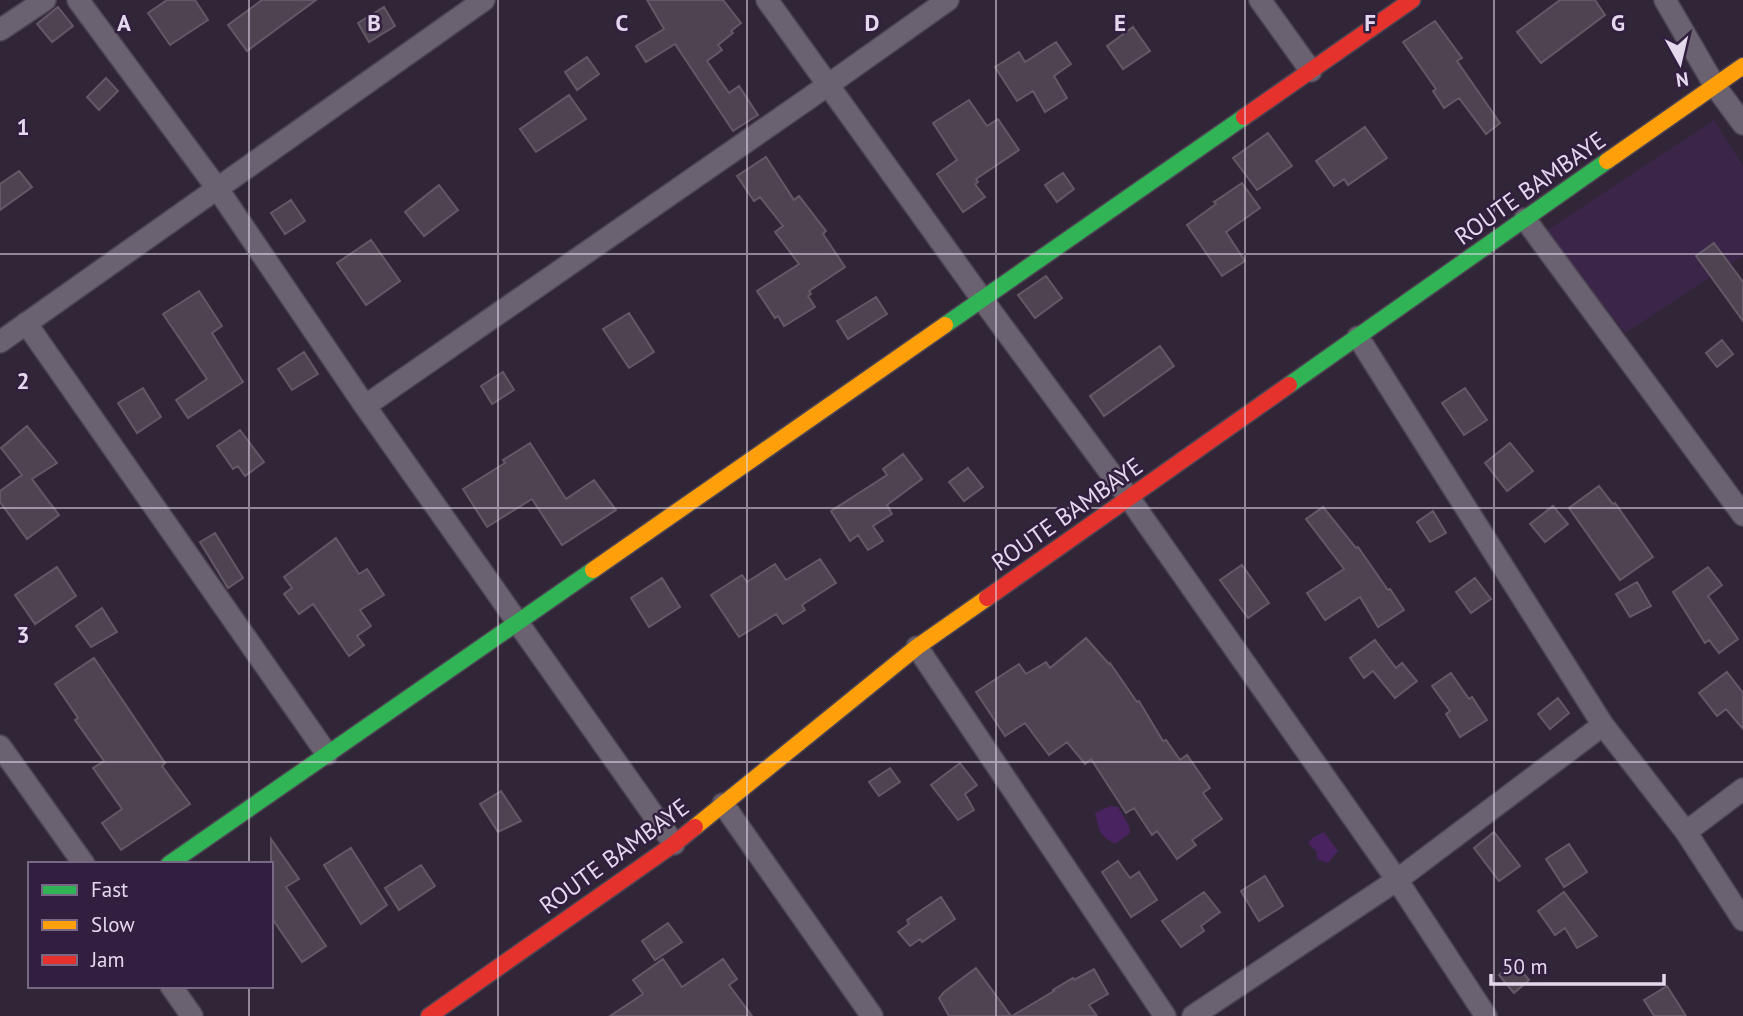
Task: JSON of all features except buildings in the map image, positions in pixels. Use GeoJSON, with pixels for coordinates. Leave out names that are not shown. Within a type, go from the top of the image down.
{"type":"FeatureCollection","features":[{"type":"Feature","properties":{"kind":"street"},"geometry":{"type":"LineString","coordinates":[[0,30],[45,0]]}},
{"type":"Feature","properties":{"kind":"street"},"geometry":{"type":"LineString","coordinates":[[78,0],[217,188],[365,406],[674,844]]}},
{"type":"Feature","properties":{"kind":"street"},"geometry":{"type":"LineString","coordinates":[[0,342],[484,0]]}},
{"type":"Feature","properties":{"kind":"street"},"geometry":{"type":"LineString","coordinates":[[767,0],[1129,498],[1397,880],[1486,1016]]}},
{"type":"Feature","properties":{"kind":"street"},"geometry":{"type":"LineString","coordinates":[[365,406],[948,0]]}},
{"type":"Feature","properties":{"kind":"street"},"geometry":{"type":"LineString","coordinates":[[1260,0],[1311,71]]}},
{"type":"Feature","properties":{"kind":"street"},"geometry":{"type":"LineString","coordinates":[[172,862],[1412,0]]}},
{"type":"Feature","properties":{"kind":"street"},"geometry":{"type":"LineString","coordinates":[[1665,0],[1715,86],[1743,124]]}},
{"type":"Feature","properties":{"kind":"street","name":"ROUTE BAMBAYE"},"geometry":{"type":"LineString","coordinates":[[429,1016],[674,844],[916,648],[1743,66]]}},
{"type":"Feature","properties":{"kind":"street"},"geometry":{"type":"LineString","coordinates":[[1525,219],[1743,515]]}},
{"type":"Feature","properties":{"kind":"street"},"geometry":{"type":"LineString","coordinates":[[26,323],[327,754]]}},
{"type":"Feature","properties":{"kind":"street"},"geometry":{"type":"LineString","coordinates":[[1358,337],[1603,725],[1686,832],[1743,920]]}},
{"type":"Feature","properties":{"kind":"street"},"geometry":{"type":"LineString","coordinates":[[916,648],[1165,1016]]}},
{"type":"Feature","properties":{"kind":"street"},"geometry":{"type":"LineString","coordinates":[[1193,1016],[1397,880],[1603,725]]}},
{"type":"Feature","properties":{"kind":"street"},"geometry":{"type":"LineString","coordinates":[[0,746],[83,862]]}},
{"type":"Feature","properties":{"kind":"street"},"geometry":{"type":"LineString","coordinates":[[1686,832],[1743,789]]}},
{"type":"Feature","properties":{"kind":"street"},"geometry":{"type":"LineString","coordinates":[[723,804],[870,1015]]}},
{"type":"Feature","properties":{"kind":"street"},"geometry":{"type":"LineString","coordinates":[[172,988],[192,1016]]}},
{"type":"Feature","properties":{"kind":"shaded area"},"geometry":{"type":"Polygon","coordinates":[[[1714,120],[1743,166],[1743,256],[1625,333],[1546,231],[1714,120]]]}},
{"type":"Feature","properties":{"kind":"shaded area"},"geometry":{"type":"Polygon","coordinates":[[[1110,806],[1118,807],[1130,833],[1115,844],[1102,835],[1095,813],[1110,806]]]}},
{"type":"Feature","properties":{"kind":"shaded area"},"geometry":{"type":"Polygon","coordinates":[[[1324,832],[1338,851],[1328,863],[1317,859],[1316,851],[1308,843],[1313,837],[1324,832]]]}},
{"type":"Feature","properties":{"kind":"traffic: fast"},"geometry":{"type":"LineString","coordinates":[[945,325],[1244,117]]}},
{"type":"Feature","properties":{"kind":"traffic: fast"},"geometry":{"type":"LineString","coordinates":[[1289,385],[1607,161]]}},
{"type":"Feature","properties":{"kind":"traffic: fast"},"geometry":{"type":"LineString","coordinates":[[172,862],[593,570]]}},
{"type":"Feature","properties":{"kind":"traffic: slow"},"geometry":{"type":"LineString","coordinates":[[1607,161],[1743,66]]}},
{"type":"Feature","properties":{"kind":"traffic: slow"},"geometry":{"type":"LineString","coordinates":[[593,570],[945,325]]}},
{"type":"Feature","properties":{"kind":"traffic: slow"},"geometry":{"type":"LineString","coordinates":[[695,827],[917,647],[987,598]]}},
{"type":"Feature","properties":{"kind":"traffic: jam"},"geometry":{"type":"LineString","coordinates":[[1244,117],[1412,0]]}},
{"type":"Feature","properties":{"kind":"traffic: jam"},"geometry":{"type":"LineString","coordinates":[[987,598],[1289,385]]}},
{"type":"Feature","properties":{"kind":"traffic: jam"},"geometry":{"type":"LineString","coordinates":[[429,1016],[695,827]]}}]}
